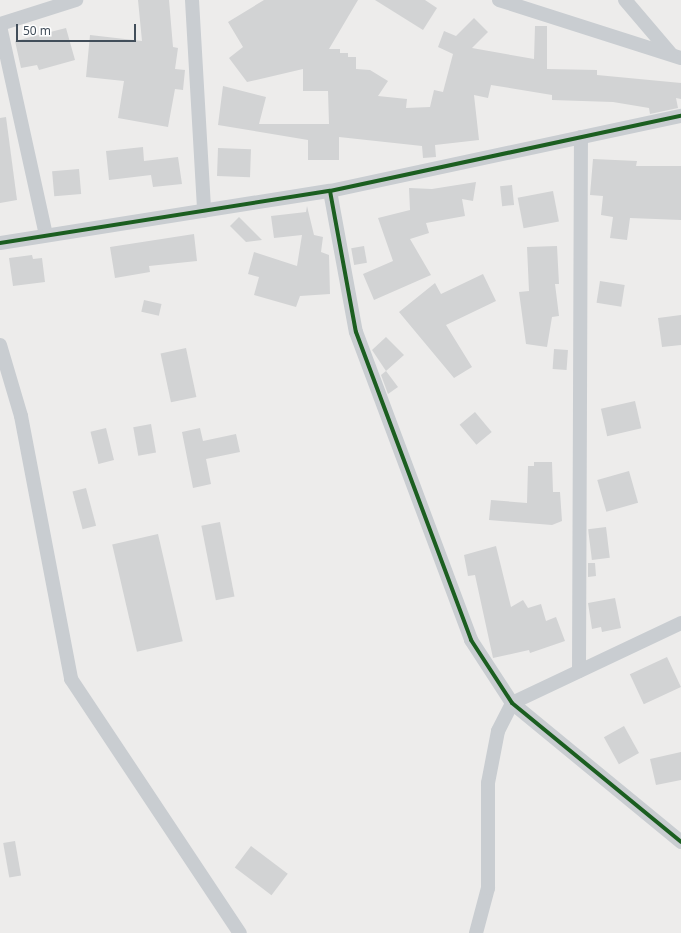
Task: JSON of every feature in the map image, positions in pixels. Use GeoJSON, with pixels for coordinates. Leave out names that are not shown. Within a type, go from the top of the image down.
{"type":"FeatureCollection","features":[{"type":"Feature","properties":{"kind":"street"},"geometry":{"type":"LineString","coordinates":[[46,235],[0,25],[76,0]]}},
{"type":"Feature","properties":{"kind":"street"},"geometry":{"type":"LineString","coordinates":[[192,0],[204,211]]}},
{"type":"Feature","properties":{"kind":"street"},"geometry":{"type":"LineString","coordinates":[[499,0],[676,56]]}},
{"type":"Feature","properties":{"kind":"street"},"geometry":{"type":"LineString","coordinates":[[625,0],[676,56]]}},
{"type":"Feature","properties":{"kind":"street"},"geometry":{"type":"LineString","coordinates":[[0,243],[330,191],[681,116]]}},
{"type":"Feature","properties":{"kind":"street"},"geometry":{"type":"LineString","coordinates":[[579,671],[581,137]]}},
{"type":"Feature","properties":{"kind":"street"},"geometry":{"type":"LineString","coordinates":[[330,191],[356,332],[471,640],[512,703],[678,836]]}},
{"type":"Feature","properties":{"kind":"street"},"geometry":{"type":"LineString","coordinates":[[0,345],[22,416],[71,679],[240,933]]}},
{"type":"Feature","properties":{"kind":"street"},"geometry":{"type":"LineString","coordinates":[[476,933],[488,888],[488,783],[498,731],[512,703],[681,623]]}},
{"type":"Feature","properties":{"kind":"building"},"geometry":{"type":"Polygon","coordinates":[[[138,0],[169,0],[173,47],[178,48],[175,69],[185,70],[183,90],[175,89],[168,127],[118,118],[124,81],[86,77],[90,35],[142,41],[138,0]]]}},
{"type":"Feature","properties":{"kind":"building"},"geometry":{"type":"Polygon","coordinates":[[[264,0],[358,0],[329,49],[340,49],[340,53],[348,53],[348,57],[356,57],[356,69],[370,70],[388,81],[378,96],[407,99],[406,108],[430,107],[434,90],[443,92],[453,54],[438,47],[444,31],[456,36],[474,18],[488,32],[472,48],[534,59],[535,26],[547,26],[547,69],[597,70],[597,75],[681,83],[681,99],[676,98],[678,108],[650,114],[649,108],[613,102],[552,100],[552,95],[491,85],[488,98],[474,95],[479,140],[435,145],[436,157],[423,158],[422,146],[339,137],[339,160],[308,160],[308,140],[218,125],[223,86],[266,97],[259,124],[329,124],[328,91],[303,91],[303,69],[247,82],[229,58],[243,47],[228,22],[264,0]]]}},
{"type":"Feature","properties":{"kind":"building"},"geometry":{"type":"Polygon","coordinates":[[[375,0],[425,0],[437,8],[423,30],[375,0]]]}},
{"type":"Feature","properties":{"kind":"building"},"geometry":{"type":"Polygon","coordinates":[[[66,28],[75,60],[39,70],[37,65],[21,68],[15,41],[66,28]]]}},
{"type":"Feature","properties":{"kind":"building"},"geometry":{"type":"Polygon","coordinates":[[[6,117],[17,200],[0,203],[0,118],[6,117]]]}},
{"type":"Feature","properties":{"kind":"building"},"geometry":{"type":"Polygon","coordinates":[[[143,147],[144,161],[178,157],[182,184],[153,187],[151,175],[109,180],[106,151],[143,147]]]}},
{"type":"Feature","properties":{"kind":"building"},"geometry":{"type":"Polygon","coordinates":[[[218,148],[251,149],[250,177],[217,176],[218,148]]]}},
{"type":"Feature","properties":{"kind":"building"},"geometry":{"type":"Polygon","coordinates":[[[593,159],[637,161],[636,166],[681,166],[681,220],[630,218],[627,240],[610,238],[613,217],[601,215],[603,196],[590,195],[593,159]]]}},
{"type":"Feature","properties":{"kind":"building"},"geometry":{"type":"Polygon","coordinates":[[[79,169],[81,194],[54,196],[52,171],[79,169]]]}},
{"type":"Feature","properties":{"kind":"building"},"geometry":{"type":"Polygon","coordinates":[[[476,182],[473,201],[462,199],[465,216],[426,223],[429,233],[410,239],[431,275],[374,300],[363,274],[393,261],[378,218],[410,210],[409,188],[432,189],[476,182]]]}},
{"type":"Feature","properties":{"kind":"building"},"geometry":{"type":"Polygon","coordinates":[[[512,185],[514,205],[502,206],[500,186],[512,185]]]}},
{"type":"Feature","properties":{"kind":"building"},"geometry":{"type":"Polygon","coordinates":[[[553,191],[559,221],[524,228],[518,198],[553,191]]]}},
{"type":"Feature","properties":{"kind":"building"},"geometry":{"type":"Polygon","coordinates":[[[307,206],[314,235],[323,237],[321,252],[329,255],[330,294],[300,296],[296,307],[254,295],[259,277],[248,274],[254,252],[297,266],[302,235],[274,238],[271,216],[306,212],[307,206]]]}},
{"type":"Feature","properties":{"kind":"building"},"geometry":{"type":"Polygon","coordinates":[[[239,217],[262,240],[246,242],[230,226],[239,217]]]}},
{"type":"Feature","properties":{"kind":"building"},"geometry":{"type":"Polygon","coordinates":[[[194,234],[197,261],[149,266],[150,272],[115,278],[110,247],[194,234]]]}},
{"type":"Feature","properties":{"kind":"building"},"geometry":{"type":"Polygon","coordinates":[[[364,246],[367,263],[354,265],[351,248],[364,246]]]}},
{"type":"Feature","properties":{"kind":"building"},"geometry":{"type":"Polygon","coordinates":[[[557,246],[559,284],[555,284],[559,316],[552,317],[547,347],[526,344],[519,292],[529,291],[527,247],[557,246]]]}},
{"type":"Feature","properties":{"kind":"building"},"geometry":{"type":"Polygon","coordinates":[[[32,255],[33,259],[42,258],[45,282],[13,286],[9,258],[32,255]]]}},
{"type":"Feature","properties":{"kind":"building"},"geometry":{"type":"Polygon","coordinates":[[[483,274],[496,301],[446,325],[472,367],[454,378],[399,312],[435,283],[441,294],[483,274]]]}},
{"type":"Feature","properties":{"kind":"building"},"geometry":{"type":"Polygon","coordinates":[[[600,281],[625,285],[621,307],[597,303],[600,281]]]}},
{"type":"Feature","properties":{"kind":"building"},"geometry":{"type":"Polygon","coordinates":[[[144,300],[162,304],[159,316],[141,312],[144,300]]]}},
{"type":"Feature","properties":{"kind":"building"},"geometry":{"type":"Polygon","coordinates":[[[681,315],[681,345],[662,347],[658,318],[681,315]]]}},
{"type":"Feature","properties":{"kind":"building"},"geometry":{"type":"Polygon","coordinates":[[[386,337],[404,355],[386,371],[372,350],[386,337]]]}},
{"type":"Feature","properties":{"kind":"building"},"geometry":{"type":"Polygon","coordinates":[[[186,348],[196,397],[171,402],[161,353],[186,348]]]}},
{"type":"Feature","properties":{"kind":"building"},"geometry":{"type":"Polygon","coordinates":[[[554,349],[568,350],[567,370],[553,369],[554,349]]]}},
{"type":"Feature","properties":{"kind":"building"},"geometry":{"type":"Polygon","coordinates":[[[386,371],[398,387],[388,394],[381,375],[386,371]]]}},
{"type":"Feature","properties":{"kind":"building"},"geometry":{"type":"Polygon","coordinates":[[[635,401],[641,428],[607,436],[601,409],[635,401]]]}},
{"type":"Feature","properties":{"kind":"building"},"geometry":{"type":"Polygon","coordinates":[[[475,412],[492,432],[476,445],[460,425],[475,412]]]}},
{"type":"Feature","properties":{"kind":"building"},"geometry":{"type":"Polygon","coordinates":[[[151,424],[156,453],[138,456],[133,427],[151,424]]]}},
{"type":"Feature","properties":{"kind":"building"},"geometry":{"type":"Polygon","coordinates":[[[106,428],[114,460],[98,464],[90,432],[106,428]]]}},
{"type":"Feature","properties":{"kind":"building"},"geometry":{"type":"Polygon","coordinates":[[[200,428],[203,441],[236,434],[240,452],[206,459],[211,484],[193,488],[182,432],[200,428]]]}},
{"type":"Feature","properties":{"kind":"building"},"geometry":{"type":"Polygon","coordinates":[[[534,462],[552,462],[553,492],[560,492],[562,521],[552,525],[489,520],[491,500],[527,503],[528,466],[534,466],[534,462]]]}},
{"type":"Feature","properties":{"kind":"building"},"geometry":{"type":"Polygon","coordinates":[[[629,471],[638,503],[606,512],[597,480],[629,471]]]}},
{"type":"Feature","properties":{"kind":"building"},"geometry":{"type":"Polygon","coordinates":[[[86,488],[96,526],[83,529],[72,492],[86,488]]]}},
{"type":"Feature","properties":{"kind":"building"},"geometry":{"type":"Polygon","coordinates":[[[220,522],[235,597],[216,600],[201,526],[220,522]]]}},
{"type":"Feature","properties":{"kind":"building"},"geometry":{"type":"Polygon","coordinates":[[[606,527],[610,558],[592,560],[588,529],[606,527]]]}},
{"type":"Feature","properties":{"kind":"building"},"geometry":{"type":"Polygon","coordinates":[[[158,534],[183,641],[137,652],[112,545],[158,534]]]}},
{"type":"Feature","properties":{"kind":"building"},"geometry":{"type":"Polygon","coordinates":[[[496,546],[511,607],[523,600],[528,608],[541,604],[546,621],[556,617],[565,641],[530,653],[529,650],[493,658],[475,575],[468,576],[464,555],[496,546]]]}},
{"type":"Feature","properties":{"kind":"building"},"geometry":{"type":"Polygon","coordinates":[[[588,563],[595,563],[596,576],[588,577],[588,563]]]}},
{"type":"Feature","properties":{"kind":"building"},"geometry":{"type":"Polygon","coordinates":[[[615,598],[621,628],[602,632],[601,627],[592,629],[588,603],[615,598]]]}},
{"type":"Feature","properties":{"kind":"building"},"geometry":{"type":"Polygon","coordinates":[[[667,657],[681,687],[644,704],[630,674],[667,657]]]}},
{"type":"Feature","properties":{"kind":"building"},"geometry":{"type":"Polygon","coordinates":[[[624,726],[639,753],[619,764],[604,737],[624,726]]]}},
{"type":"Feature","properties":{"kind":"building"},"geometry":{"type":"Polygon","coordinates":[[[681,752],[681,780],[656,785],[650,759],[681,752]]]}},
{"type":"Feature","properties":{"kind":"building"},"geometry":{"type":"Polygon","coordinates":[[[15,841],[21,875],[9,878],[3,843],[15,841]]]}},
{"type":"Feature","properties":{"kind":"building"},"geometry":{"type":"Polygon","coordinates":[[[251,846],[288,874],[271,895],[235,868],[251,846]]]}},
{"type":"Feature","properties":{"kind":"cycle path"},"geometry":{"type":"LineString","coordinates":[[0,243],[330,191],[681,116]]}},
{"type":"Feature","properties":{"kind":"cycle path"},"geometry":{"type":"LineString","coordinates":[[330,191],[356,332],[471,640],[512,703],[681,842]]}}]}
